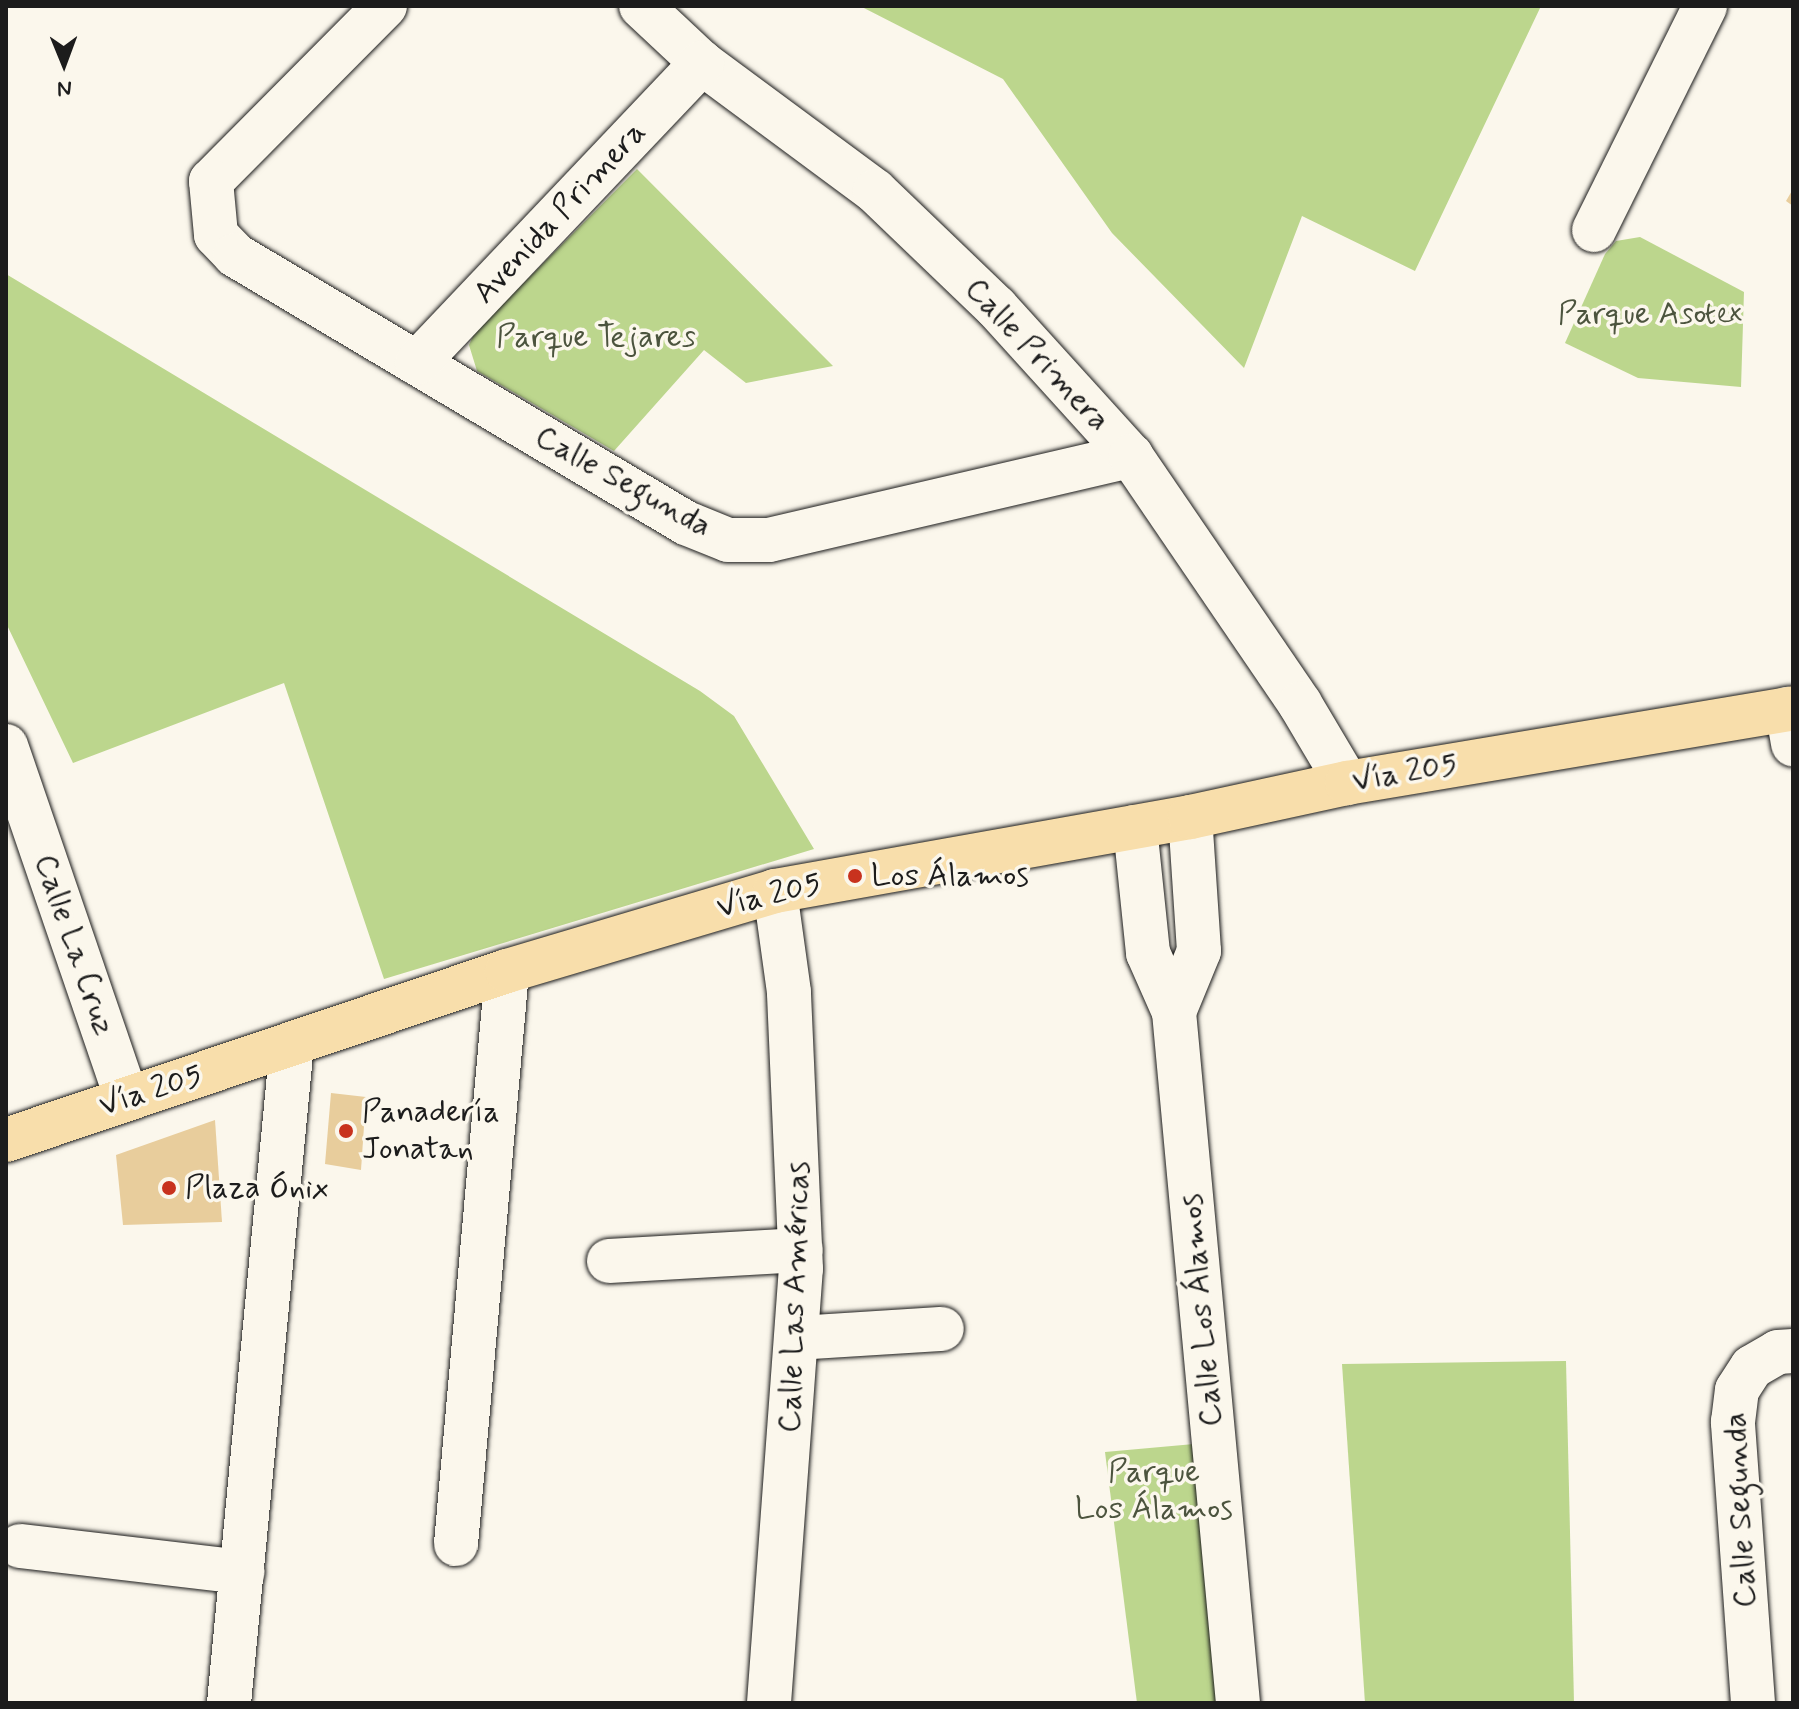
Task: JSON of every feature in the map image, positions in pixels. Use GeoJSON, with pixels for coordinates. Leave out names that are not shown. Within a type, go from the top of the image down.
{"type":"FeatureCollection","features":[{"type":"Feature","properties":{"kind":"main road","name":"Vía 205"},"geometry":{"type":"LineString","coordinates":[[6,1140],[507,971],[775,891],[1190,817],[1347,783],[1791,720]]}},
{"type":"Feature","properties":{"kind":"street","name":"Calle Segunda"},"geometry":{"type":"LineString","coordinates":[[385,6],[211,181],[216,235],[235,255],[686,523],[728,540],[769,540],[1131,456]]}},
{"type":"Feature","properties":{"kind":"street","name":"Calle Primera"},"geometry":{"type":"LineString","coordinates":[[641,6],[702,63],[875,191],[996,307],[1131,456],[1300,704],[1347,783]]}},
{"type":"Feature","properties":{"kind":"street"},"geometry":{"type":"LineString","coordinates":[[1594,230],[1705,6]]}},
{"type":"Feature","properties":{"kind":"street","name":"Avenida Primera"},"geometry":{"type":"LineString","coordinates":[[417,363],[702,63]]}},
{"type":"Feature","properties":{"kind":"street","name":"Calle La Cruz"},"geometry":{"type":"LineString","coordinates":[[6,746],[127,1099]]}},
{"type":"Feature","properties":{"kind":"street"},"geometry":{"type":"LineString","coordinates":[[1174,1012],[1199,951],[1190,817]]}},
{"type":"Feature","properties":{"kind":"street"},"geometry":{"type":"LineString","coordinates":[[1135,827],[1148,953],[1174,1012]]}},
{"type":"Feature","properties":{"kind":"street","name":"Calle Las Américas"},"geometry":{"type":"LineString","coordinates":[[769,1703],[801,1250],[789,992],[775,891]]}},
{"type":"Feature","properties":{"kind":"street"},"geometry":{"type":"LineString","coordinates":[[456,1544],[507,971]]}},
{"type":"Feature","properties":{"kind":"street","name":"Calle Los Álamos"},"geometry":{"type":"LineString","coordinates":[[1174,1012],[1238,1703]]}},
{"type":"Feature","properties":{"kind":"street"},"geometry":{"type":"LineString","coordinates":[[229,1703],[292,1044]]}},
{"type":"Feature","properties":{"kind":"street"},"geometry":{"type":"LineString","coordinates":[[609,1261],[801,1250]]}},
{"type":"Feature","properties":{"kind":"street"},"geometry":{"type":"LineString","coordinates":[[797,1338],[942,1329]]}},
{"type":"Feature","properties":{"kind":"street","name":"Calle Segunda"},"geometry":{"type":"LineString","coordinates":[[1753,1703],[1733,1422],[1737,1390],[1752,1367],[1778,1352],[1793,1351]]}},
{"type":"Feature","properties":{"kind":"street"},"geometry":{"type":"LineString","coordinates":[[20,1546],[242,1572]]}},
{"type":"Feature","properties":{"kind":"green space"},"geometry":{"type":"Polygon","coordinates":[[[860,6],[1541,6],[1415,271],[1302,216],[1244,368],[1112,233],[1003,79],[860,6]]]}},
{"type":"Feature","properties":{"kind":"green space","name":"Parque Tejares"},"geometry":{"type":"Polygon","coordinates":[[[637,169],[833,366],[746,383],[704,350],[614,451],[477,371],[469,345],[475,332],[637,169]]]}},
{"type":"Feature","properties":{"kind":"green space","name":"Parque Asotex"},"geometry":{"type":"Polygon","coordinates":[[[1640,237],[1744,292],[1741,387],[1638,378],[1565,343],[1605,254],[1616,241],[1640,237]]]}},
{"type":"Feature","properties":{"kind":"green space"},"geometry":{"type":"Polygon","coordinates":[[[6,274],[700,691],[734,716],[814,849],[384,979],[284,683],[73,763],[6,623],[6,274]]]}},
{"type":"Feature","properties":{"kind":"green space"},"geometry":{"type":"Polygon","coordinates":[[[1566,1361],[1574,1703],[1365,1703],[1342,1364],[1566,1361]]]}},
{"type":"Feature","properties":{"kind":"green space","name":"Parque Los Álamos"},"geometry":{"type":"Polygon","coordinates":[[[1194,1444],[1217,1703],[1137,1703],[1105,1452],[1194,1444]]]}},
{"type":"Feature","properties":{"kind":"building"},"geometry":{"type":"Polygon","coordinates":[[[1793,189],[1793,206],[1786,201],[1793,189]]]}},
{"type":"Feature","properties":{"kind":"building","name":"Panadería Jonatan"},"geometry":{"type":"Polygon","coordinates":[[[331,1093],[366,1097],[361,1170],[325,1164],[331,1093]]]}},
{"type":"Feature","properties":{"kind":"building","name":"Plaza Ónix"},"geometry":{"type":"Polygon","coordinates":[[[215,1120],[222,1222],[123,1225],[116,1155],[215,1120]]]}},
{"type":"Feature","properties":{"kind":"place","name":"Los Álamos"},"geometry":{"type":"Point","coordinates":[855,876]}},
{"type":"Feature","properties":{"kind":"place","name":"Panadería Jonatan"},"geometry":{"type":"Point","coordinates":[346,1131]}},
{"type":"Feature","properties":{"kind":"place","name":"Plaza Ónix"},"geometry":{"type":"Point","coordinates":[169,1188]}}]}
